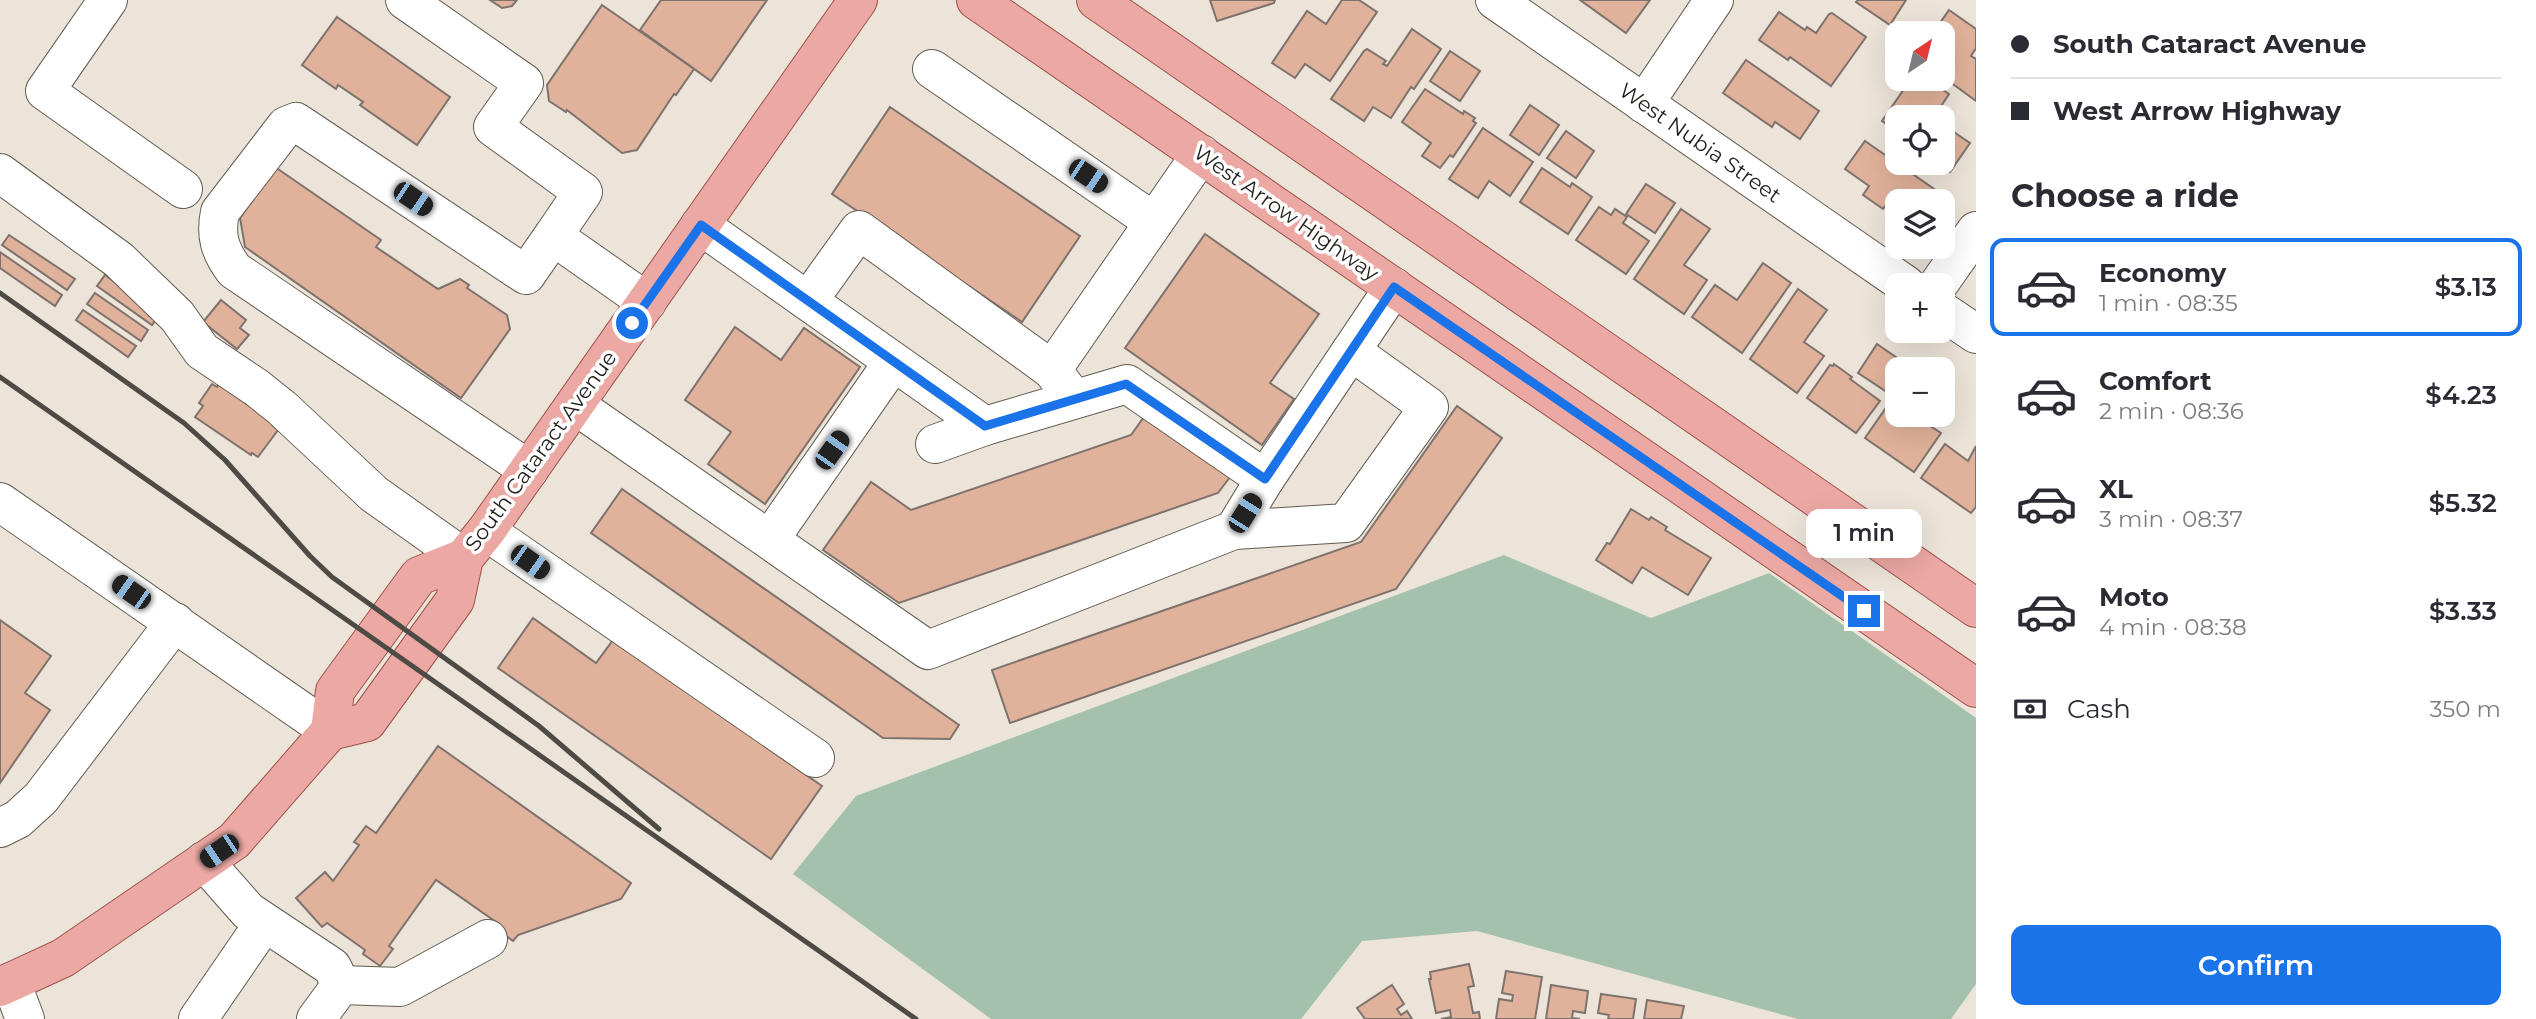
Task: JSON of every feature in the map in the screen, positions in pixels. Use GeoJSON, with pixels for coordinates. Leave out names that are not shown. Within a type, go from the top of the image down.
{"type":"FeatureCollection","features":[{"type":"Feature","properties":{"kind":"main road","name":"South Cataract Avenue"},"geometry":{"type":"LineString","coordinates":[[330,732],[335,691],[419,576],[475,545],[858,0]]}},
{"type":"Feature","properties":{"kind":"main road","name":"West Arrow Highway"},"geometry":{"type":"LineString","coordinates":[[976,0],[1976,688]]}},
{"type":"Feature","properties":{"kind":"main road"},"geometry":{"type":"LineString","coordinates":[[1096,0],[1976,608]]}},
{"type":"Feature","properties":{"kind":"main road"},"geometry":{"type":"LineString","coordinates":[[6,985],[64,958],[234,841],[330,732]]}},
{"type":"Feature","properties":{"kind":"street"},"geometry":{"type":"LineString","coordinates":[[108,0],[45,92],[183,189]]}},
{"type":"Feature","properties":{"kind":"street"},"geometry":{"type":"LineString","coordinates":[[405,0],[524,83],[494,127],[583,192],[526,275],[296,122],[286,125],[220,212],[216,229],[220,249],[234,270],[529,470]]}},
{"type":"Feature","properties":{"kind":"street","name":"West Nubia Street"},"geometry":{"type":"LineString","coordinates":[[1495,0],[1889,273]]}},
{"type":"Feature","properties":{"kind":"street"},"geometry":{"type":"LineString","coordinates":[[1644,104],[1714,0]]}},
{"type":"Feature","properties":{"kind":"street"},"geometry":{"type":"LineString","coordinates":[[932,69],[1154,222]]}},
{"type":"Feature","properties":{"kind":"street"},"geometry":{"type":"LineString","coordinates":[[1063,385],[1154,222],[1200,154]]}},
{"type":"Feature","properties":{"kind":"street"},"geometry":{"type":"LineString","coordinates":[[0,173],[119,260],[177,316],[202,351],[266,394],[374,494],[475,545],[815,758]]}},
{"type":"Feature","properties":{"kind":"street"},"geometry":{"type":"LineString","coordinates":[[701,225],[985,426]]}},
{"type":"Feature","properties":{"kind":"street"},"geometry":{"type":"LineString","coordinates":[[808,301],[859,230],[1063,385]]}},
{"type":"Feature","properties":{"kind":"street"},"geometry":{"type":"LineString","coordinates":[[1946,273],[1976,231]]}},
{"type":"Feature","properties":{"kind":"street"},"geometry":{"type":"LineString","coordinates":[[554,236],[646,302]]}},
{"type":"Feature","properties":{"kind":"street"},"geometry":{"type":"LineString","coordinates":[[1234,530],[1265,479],[1394,287]]}},
{"type":"Feature","properties":{"kind":"street"},"geometry":{"type":"LineString","coordinates":[[1955,320],[1976,334]]}},
{"type":"Feature","properties":{"kind":"street"},"geometry":{"type":"LineString","coordinates":[[575,405],[928,650],[1234,530],[1346,523],[1429,407],[1351,351]]}},
{"type":"Feature","properties":{"kind":"street"},"geometry":{"type":"LineString","coordinates":[[770,539],[893,362]]}},
{"type":"Feature","properties":{"kind":"street"},"geometry":{"type":"LineString","coordinates":[[935,444],[985,426],[1063,385],[1126,384],[1265,479]]}},
{"type":"Feature","properties":{"kind":"street"},"geometry":{"type":"LineString","coordinates":[[0,502],[330,732]]}},
{"type":"Feature","properties":{"kind":"street"},"geometry":{"type":"LineString","coordinates":[[0,828],[18,819],[41,798],[175,622]]}},
{"type":"Feature","properties":{"kind":"street"},"geometry":{"type":"LineString","coordinates":[[204,861],[248,911],[332,967],[341,985]]}},
{"type":"Feature","properties":{"kind":"street"},"geometry":{"type":"LineString","coordinates":[[198,1019],[264,923]]}},
{"type":"Feature","properties":{"kind":"street"},"geometry":{"type":"LineString","coordinates":[[341,985],[400,987],[488,939]]}},
{"type":"Feature","properties":{"kind":"street"},"geometry":{"type":"LineString","coordinates":[[6,985],[25,1019]]}},
{"type":"Feature","properties":{"kind":"street"},"geometry":{"type":"LineString","coordinates":[[316,1019],[341,985]]}},
{"type":"Feature","properties":{"kind":"green space"},"geometry":{"type":"Polygon","coordinates":[[[1504,555],[1651,618],[1769,573],[1976,718],[1976,984],[1951,1019],[1798,1019],[1477,931],[1362,941],[1301,1019],[991,1019],[793,874],[856,796],[1504,555]]]}},
{"type":"Feature","properties":{"kind":"building"},"geometry":{"type":"Polygon","coordinates":[[[490,0],[517,0],[512,6],[502,8],[490,0]]]}},
{"type":"Feature","properties":{"kind":"building"},"geometry":{"type":"Polygon","coordinates":[[[661,0],[767,0],[711,81],[640,30],[661,0]]]}},
{"type":"Feature","properties":{"kind":"building"},"geometry":{"type":"Polygon","coordinates":[[[1210,0],[1275,0],[1274,3],[1217,21],[1210,0]]]}},
{"type":"Feature","properties":{"kind":"building"},"geometry":{"type":"Polygon","coordinates":[[[1342,0],[1359,0],[1377,12],[1330,81],[1305,64],[1295,78],[1272,63],[1307,11],[1326,24],[1342,0]]]}},
{"type":"Feature","properties":{"kind":"building"},"geometry":{"type":"Polygon","coordinates":[[[1580,0],[1650,0],[1626,33],[1580,0]]]}},
{"type":"Feature","properties":{"kind":"building"},"geometry":{"type":"Polygon","coordinates":[[[1906,0],[1893,21],[1885,22],[1856,2],[1906,0]]]}},
{"type":"Feature","properties":{"kind":"building"},"geometry":{"type":"Polygon","coordinates":[[[602,5],[694,69],[637,150],[622,153],[567,110],[566,112],[549,101],[547,85],[602,5]]]}},
{"type":"Feature","properties":{"kind":"building"},"geometry":{"type":"Polygon","coordinates":[[[1949,10],[1976,29],[1976,48],[1971,56],[1976,59],[1976,101],[1955,86],[1955,21],[1941,21],[1949,10]]]}},
{"type":"Feature","properties":{"kind":"building"},"geometry":{"type":"Polygon","coordinates":[[[1779,12],[1805,30],[1807,27],[1816,33],[1832,13],[1866,37],[1831,86],[1790,57],[1788,60],[1759,40],[1779,12]]]}},
{"type":"Feature","properties":{"kind":"building"},"geometry":{"type":"Polygon","coordinates":[[[337,17],[450,97],[417,145],[360,105],[363,102],[338,85],[336,89],[302,65],[337,17]]]}},
{"type":"Feature","properties":{"kind":"building"},"geometry":{"type":"Polygon","coordinates":[[[1412,29],[1441,49],[1391,118],[1373,107],[1364,121],[1331,99],[1364,51],[1367,49],[1386,61],[1383,64],[1387,66],[1412,29]]]}},
{"type":"Feature","properties":{"kind":"building"},"geometry":{"type":"Polygon","coordinates":[[[1450,51],[1480,71],[1460,101],[1430,81],[1450,51]]]}},
{"type":"Feature","properties":{"kind":"building"},"geometry":{"type":"Polygon","coordinates":[[[1746,60],[1819,111],[1800,139],[1775,122],[1772,127],[1723,93],[1746,60]]]}},
{"type":"Feature","properties":{"kind":"building"},"geometry":{"type":"Polygon","coordinates":[[[1425,89],[1463,114],[1464,111],[1475,118],[1473,121],[1476,123],[1453,157],[1450,155],[1440,168],[1422,156],[1431,143],[1402,122],[1425,89]]]}},
{"type":"Feature","properties":{"kind":"building"},"geometry":{"type":"Polygon","coordinates":[[[1903,91],[1944,91],[1949,94],[1942,105],[1893,105],[1903,91]]]}},
{"type":"Feature","properties":{"kind":"building"},"geometry":{"type":"Polygon","coordinates":[[[1530,105],[1559,125],[1539,155],[1510,135],[1530,105]]]}},
{"type":"Feature","properties":{"kind":"building"},"geometry":{"type":"Polygon","coordinates":[[[890,107],[1080,236],[1022,322],[832,194],[890,107]]]}},
{"type":"Feature","properties":{"kind":"building"},"geometry":{"type":"Polygon","coordinates":[[[1483,128],[1533,162],[1510,196],[1489,181],[1478,198],[1449,179],[1483,128]]]}},
{"type":"Feature","properties":{"kind":"building"},"geometry":{"type":"Polygon","coordinates":[[[1566,131],[1594,151],[1576,178],[1547,158],[1566,131]]]}},
{"type":"Feature","properties":{"kind":"building"},"geometry":{"type":"Polygon","coordinates":[[[1955,133],[1970,143],[1955,165],[1955,133]]]}},
{"type":"Feature","properties":{"kind":"building"},"geometry":{"type":"Polygon","coordinates":[[[1865,141],[1885,155],[1885,175],[1914,175],[1934,189],[1885,189],[1883,209],[1863,195],[1869,186],[1845,169],[1865,141]]]}},
{"type":"Feature","properties":{"kind":"building"},"geometry":{"type":"Polygon","coordinates":[[[275,167],[381,240],[376,247],[438,289],[460,279],[469,285],[467,288],[507,315],[510,329],[461,398],[245,247],[240,218],[275,167]]]}},
{"type":"Feature","properties":{"kind":"building"},"geometry":{"type":"Polygon","coordinates":[[[1542,168],[1570,187],[1572,183],[1592,197],[1568,234],[1520,202],[1542,168]]]}},
{"type":"Feature","properties":{"kind":"building"},"geometry":{"type":"Polygon","coordinates":[[[1646,184],[1675,203],[1655,233],[1626,214],[1646,184]]]}},
{"type":"Feature","properties":{"kind":"building"},"geometry":{"type":"Polygon","coordinates":[[[1599,207],[1611,215],[1615,209],[1627,217],[1623,223],[1649,241],[1626,274],[1576,240],[1599,207]]]}},
{"type":"Feature","properties":{"kind":"building"},"geometry":{"type":"Polygon","coordinates":[[[1681,209],[1710,229],[1684,265],[1707,280],[1684,314],[1634,279],[1681,209]]]}},
{"type":"Feature","properties":{"kind":"building"},"geometry":{"type":"Polygon","coordinates":[[[1205,234],[1319,314],[1270,383],[1294,399],[1262,445],[1125,348],[1205,234]]]}},
{"type":"Feature","properties":{"kind":"building"},"geometry":{"type":"Polygon","coordinates":[[[9,235],[75,279],[67,290],[2,245],[9,235]]]}},
{"type":"Feature","properties":{"kind":"building"},"geometry":{"type":"Polygon","coordinates":[[[0,252],[62,295],[55,306],[0,268],[0,252]]]}},
{"type":"Feature","properties":{"kind":"building"},"geometry":{"type":"Polygon","coordinates":[[[1763,263],[1791,283],[1742,353],[1692,317],[1715,285],[1737,300],[1763,263]]]}},
{"type":"Feature","properties":{"kind":"building"},"geometry":{"type":"Polygon","coordinates":[[[105,275],[160,314],[152,325],[97,286],[105,275]]]}},
{"type":"Feature","properties":{"kind":"building"},"geometry":{"type":"Polygon","coordinates":[[[1798,289],[1827,310],[1804,342],[1824,356],[1797,393],[1750,359],[1798,289]]]}},
{"type":"Feature","properties":{"kind":"building"},"geometry":{"type":"Polygon","coordinates":[[[95,293],[148,330],[141,341],[87,304],[95,293]]]}},
{"type":"Feature","properties":{"kind":"building"},"geometry":{"type":"Polygon","coordinates":[[[221,300],[246,320],[240,328],[249,335],[237,349],[203,322],[221,300]]]}},
{"type":"Feature","properties":{"kind":"building"},"geometry":{"type":"Polygon","coordinates":[[[83,310],[136,346],[128,357],[76,320],[83,310]]]}},
{"type":"Feature","properties":{"kind":"building"},"geometry":{"type":"Polygon","coordinates":[[[735,327],[781,360],[804,328],[860,367],[765,504],[708,464],[731,432],[685,400],[735,327]]]}},
{"type":"Feature","properties":{"kind":"building"},"geometry":{"type":"Polygon","coordinates":[[[1877,344],[1896,357],[1885,357],[1885,391],[1858,373],[1877,344]]]}},
{"type":"Feature","properties":{"kind":"building"},"geometry":{"type":"Polygon","coordinates":[[[1834,364],[1880,401],[1856,433],[1807,398],[1830,365],[1834,364]]]}},
{"type":"Feature","properties":{"kind":"building"},"geometry":{"type":"Polygon","coordinates":[[[212,384],[217,387],[219,384],[273,423],[278,430],[258,457],[195,417],[203,406],[199,403],[212,384]]]}},
{"type":"Feature","properties":{"kind":"building"},"geometry":{"type":"Polygon","coordinates":[[[1457,406],[1502,438],[1396,589],[1010,723],[992,670],[1361,542],[1457,406]]]}},
{"type":"Feature","properties":{"kind":"building"},"geometry":{"type":"Polygon","coordinates":[[[1885,409],[1885,427],[1932,427],[1941,433],[1914,472],[1865,438],[1885,409]]]}},
{"type":"Feature","properties":{"kind":"building"},"geometry":{"type":"Polygon","coordinates":[[[1144,417],[1230,477],[1218,493],[899,603],[823,550],[871,482],[911,510],[1131,435],[1144,417]]]}},
{"type":"Feature","properties":{"kind":"building"},"geometry":{"type":"Polygon","coordinates":[[[1945,444],[1968,461],[1976,446],[1976,507],[1971,513],[1921,478],[1945,444]]]}},
{"type":"Feature","properties":{"kind":"building"},"geometry":{"type":"Polygon","coordinates":[[[622,489],[959,725],[950,739],[883,738],[591,533],[622,489]]]}},
{"type":"Feature","properties":{"kind":"building"},"geometry":{"type":"Polygon","coordinates":[[[1631,509],[1649,520],[1651,517],[1667,527],[1665,530],[1711,558],[1688,595],[1642,567],[1632,583],[1596,560],[1607,543],[1610,544],[1631,509]]]}},
{"type":"Feature","properties":{"kind":"building"},"geometry":{"type":"Polygon","coordinates":[[[533,618],[596,663],[613,640],[822,786],[771,859],[498,668],[533,618]]]}},
{"type":"Feature","properties":{"kind":"building"},"geometry":{"type":"Polygon","coordinates":[[[0,620],[51,656],[25,693],[50,710],[0,783],[0,620]]]}},
{"type":"Feature","properties":{"kind":"building"},"geometry":{"type":"Polygon","coordinates":[[[438,746],[631,883],[621,899],[518,935],[513,941],[493,926],[496,922],[436,880],[389,946],[393,949],[380,966],[363,954],[365,950],[327,923],[322,927],[296,898],[325,872],[333,881],[359,845],[354,842],[366,826],[376,833],[438,746]]]}},
{"type":"Feature","properties":{"kind":"building"},"geometry":{"type":"Polygon","coordinates":[[[1469,964],[1474,986],[1468,987],[1473,1013],[1479,1012],[1480,1019],[1441,1019],[1451,1017],[1450,1010],[1436,1013],[1430,972],[1469,964]]]}},
{"type":"Feature","properties":{"kind":"building"},"geometry":{"type":"Polygon","coordinates":[[[1506,971],[1542,977],[1535,1019],[1496,1019],[1499,999],[1512,1001],[1513,995],[1502,993],[1506,971]]]}},
{"type":"Feature","properties":{"kind":"building"},"geometry":{"type":"Polygon","coordinates":[[[1392,985],[1404,1004],[1397,1009],[1401,1015],[1407,1011],[1412,1019],[1365,1019],[1357,1008],[1392,985]]]}},
{"type":"Feature","properties":{"kind":"building"},"geometry":{"type":"Polygon","coordinates":[[[1551,985],[1588,991],[1585,1013],[1573,1011],[1572,1018],[1580,1019],[1546,1019],[1551,985]]]}},
{"type":"Feature","properties":{"kind":"building"},"geometry":{"type":"Polygon","coordinates":[[[1601,994],[1636,999],[1633,1019],[1608,1019],[1609,1015],[1598,1013],[1601,994]]]}},
{"type":"Feature","properties":{"kind":"building"},"geometry":{"type":"Polygon","coordinates":[[[1647,1000],[1684,1006],[1681,1019],[1644,1019],[1647,1000]]]}},
{"type":"Feature","properties":{"kind":"railway"},"geometry":{"type":"LineString","coordinates":[[0,293],[184,423],[225,460],[332,577],[539,726],[659,829]]}},
{"type":"Feature","properties":{"kind":"railway"},"geometry":{"type":"LineString","coordinates":[[0,377],[916,1019]]}},
{"type":"Feature","properties":{"kind":"route"},"geometry":{"type":"LineString","coordinates":[[632,323],[701,225],[985,426],[1126,384],[1265,479],[1394,287],[1864,611]]}}]}
